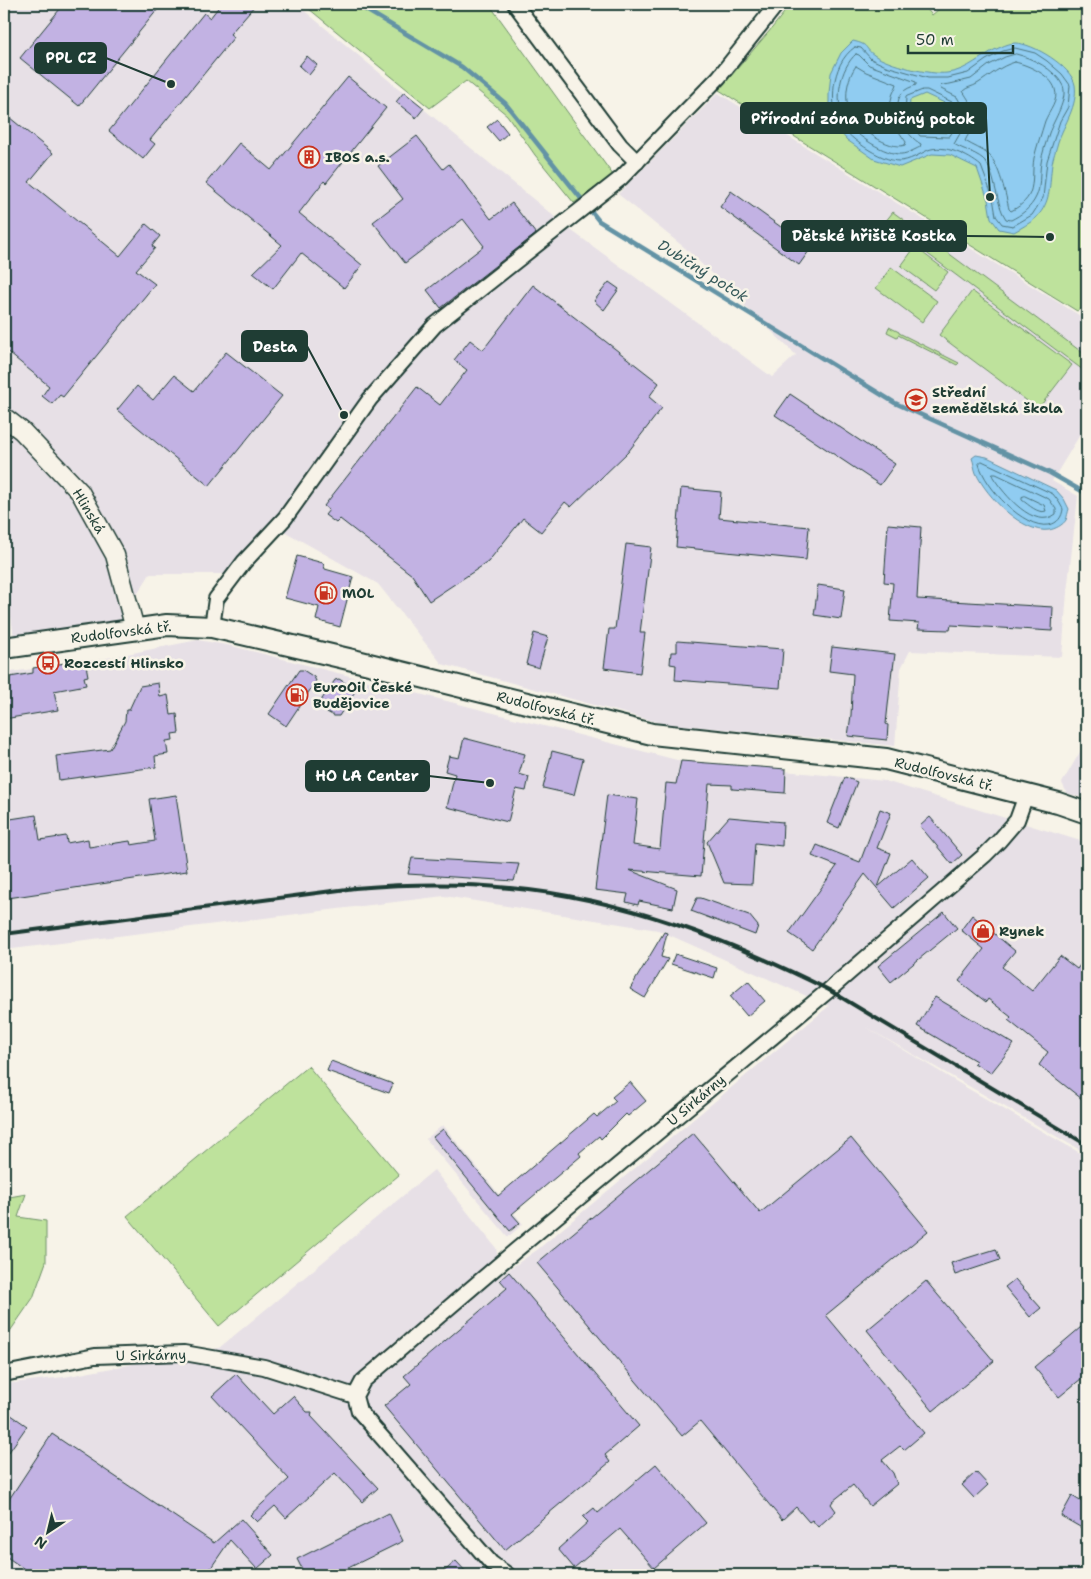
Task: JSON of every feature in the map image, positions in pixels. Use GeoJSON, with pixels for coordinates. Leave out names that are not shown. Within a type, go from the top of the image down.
{"type":"FeatureCollection","features":[{"type":"Feature","properties":{"kind":"main road","name":"Rudolfovská tř."},"geometry":{"type":"LineString","coordinates":[[4,648],[167,625],[212,627],[652,734],[886,759],[1026,795],[1087,813]]}},
{"type":"Feature","properties":{"kind":"street"},"geometry":{"type":"LineString","coordinates":[[515,4],[620,144],[637,162]]}},
{"type":"Feature","properties":{"kind":"street"},"geometry":{"type":"LineString","coordinates":[[212,627],[216,598],[244,562],[285,518],[370,399],[435,325],[621,178],[719,78],[777,4]]}},
{"type":"Feature","properties":{"kind":"street","name":"Hlinská"},"geometry":{"type":"LineString","coordinates":[[4,417],[22,431],[80,492],[116,555],[135,629]]}},
{"type":"Feature","properties":{"kind":"street","name":"U Sirkárny"},"geometry":{"type":"LineString","coordinates":[[4,1374],[95,1356],[184,1353],[264,1367],[355,1396],[363,1381],[829,990],[985,855],[1017,820],[1026,795]]}},
{"type":"Feature","properties":{"kind":"street"},"geometry":{"type":"LineString","coordinates":[[355,1396],[359,1411],[491,1563],[508,1575]]}},
{"type":"Feature","properties":{"kind":"shaded area"},"geometry":{"type":"Polygon","coordinates":[[[4,4],[296,4],[572,231],[772,377],[796,355],[685,248],[618,194],[718,93],[1087,320],[1087,423],[1052,481],[1078,496],[1062,657],[910,651],[901,668],[895,746],[661,723],[442,664],[378,584],[282,530],[231,574],[150,574],[120,622],[14,637],[4,568],[4,4]]]}},
{"type":"Feature","properties":{"kind":"shaded area"},"geometry":{"type":"Polygon","coordinates":[[[198,640],[232,646],[681,761],[885,781],[1087,843],[1087,1154],[864,1026],[1087,1157],[1087,1575],[4,1575],[4,1384],[64,1377],[219,1348],[434,1170],[496,1248],[501,1275],[537,1250],[829,1006],[658,930],[444,896],[4,950],[4,673],[97,660],[198,640]]]}},
{"type":"Feature","properties":{"kind":"shaded area"},"geometry":{"type":"Polygon","coordinates":[[[1087,740],[1087,799],[1067,793],[1062,783],[1087,740]]]}},
{"type":"Feature","properties":{"kind":"shaded area"},"geometry":{"type":"Polygon","coordinates":[[[443,1125],[523,1224],[508,1237],[426,1139],[443,1125]]]}},
{"type":"Feature","properties":{"kind":"green space"},"geometry":{"type":"Polygon","coordinates":[[[303,4],[489,4],[613,175],[574,203],[535,155],[507,115],[466,81],[430,108],[303,4]]]}},
{"type":"Feature","properties":{"kind":"green space"},"geometry":{"type":"Polygon","coordinates":[[[791,4],[922,4],[932,15],[945,4],[1087,4],[1087,305],[1077,311],[719,90],[791,4]]]}},
{"type":"Feature","properties":{"kind":"green space"},"geometry":{"type":"Polygon","coordinates":[[[893,212],[1087,356],[1087,373],[885,222],[893,212]]]}},
{"type":"Feature","properties":{"kind":"green space"},"geometry":{"type":"Polygon","coordinates":[[[915,247],[948,272],[934,290],[901,266],[915,247]]]}},
{"type":"Feature","properties":{"kind":"green space"},"geometry":{"type":"Polygon","coordinates":[[[891,267],[937,301],[922,322],[876,288],[891,267]]]}},
{"type":"Feature","properties":{"kind":"green space"},"geometry":{"type":"Polygon","coordinates":[[[972,291],[1072,365],[1038,409],[939,335],[972,291]]]}},
{"type":"Feature","properties":{"kind":"green space"},"geometry":{"type":"Polygon","coordinates":[[[889,327],[959,363],[957,365],[898,335],[897,337],[887,332],[889,327]]]}},
{"type":"Feature","properties":{"kind":"green space"},"geometry":{"type":"Polygon","coordinates":[[[308,1066],[399,1175],[219,1326],[127,1216],[308,1066]]]}},
{"type":"Feature","properties":{"kind":"green space"},"geometry":{"type":"Polygon","coordinates":[[[26,1194],[18,1217],[46,1221],[46,1262],[33,1298],[4,1340],[4,1198],[26,1194]]]}},
{"type":"Feature","properties":{"kind":"water"},"geometry":{"type":"Polygon","coordinates":[[[853,41],[858,42],[880,59],[920,71],[940,73],[955,72],[994,50],[1015,43],[1032,47],[1051,57],[1072,78],[1075,85],[1075,93],[1070,115],[1053,159],[1050,186],[1041,212],[1028,224],[1014,232],[999,229],[991,218],[988,200],[977,168],[950,155],[932,154],[900,167],[874,159],[847,140],[834,125],[829,107],[831,73],[841,53],[853,41]],[[925,94],[910,100],[909,114],[922,132],[947,133],[956,118],[949,105],[925,94]]]}},
{"type":"Feature","properties":{"kind":"water"},"geometry":{"type":"Polygon","coordinates":[[[976,455],[987,457],[1056,490],[1064,499],[1069,509],[1065,522],[1049,530],[1039,530],[1017,520],[1006,512],[988,492],[976,473],[972,458],[976,455]]]}},
{"type":"Feature","properties":{"kind":"building"},"geometry":{"type":"Polygon","coordinates":[[[64,4],[162,4],[79,106],[20,58],[64,4]]]}},
{"type":"Feature","properties":{"kind":"building"},"geometry":{"type":"Polygon","coordinates":[[[221,4],[256,4],[230,34],[234,37],[150,140],[155,144],[143,159],[109,131],[204,13],[210,18],[221,4]]]}},
{"type":"Feature","properties":{"kind":"building"},"geometry":{"type":"Polygon","coordinates":[[[307,56],[317,65],[309,75],[299,66],[307,56]]]}},
{"type":"Feature","properties":{"kind":"building","name":"IBOS a.s."},"geometry":{"type":"Polygon","coordinates":[[[348,77],[386,108],[326,183],[324,181],[299,213],[362,265],[344,288],[301,253],[273,289],[253,273],[282,245],[206,183],[239,143],[271,170],[348,77]]]}},
{"type":"Feature","properties":{"kind":"building"},"geometry":{"type":"Polygon","coordinates":[[[404,92],[424,108],[416,118],[396,102],[404,92]]]}},
{"type":"Feature","properties":{"kind":"building"},"geometry":{"type":"Polygon","coordinates":[[[4,113],[53,153],[29,182],[120,256],[146,224],[160,236],[152,246],[155,248],[136,270],[155,284],[63,397],[60,395],[52,404],[42,396],[49,386],[4,349],[4,113]]]}},
{"type":"Feature","properties":{"kind":"building"},"geometry":{"type":"Polygon","coordinates":[[[497,119],[508,133],[499,141],[487,127],[497,119]]]}},
{"type":"Feature","properties":{"kind":"building"},"geometry":{"type":"Polygon","coordinates":[[[417,136],[443,169],[449,164],[491,219],[512,203],[536,234],[441,308],[427,290],[484,246],[463,219],[405,263],[373,222],[403,199],[378,166],[417,136]]]}},
{"type":"Feature","properties":{"kind":"building"},"geometry":{"type":"Polygon","coordinates":[[[731,191],[792,235],[800,223],[819,237],[799,265],[720,207],[731,191]]]}},
{"type":"Feature","properties":{"kind":"building"},"geometry":{"type":"Polygon","coordinates":[[[609,282],[619,289],[604,310],[594,301],[609,282]]]}},
{"type":"Feature","properties":{"kind":"building"},"geometry":{"type":"Polygon","coordinates":[[[533,285],[659,383],[649,397],[662,408],[628,452],[571,507],[565,502],[541,532],[523,518],[488,562],[429,601],[412,575],[340,519],[336,523],[325,515],[329,510],[324,506],[417,387],[440,405],[467,370],[454,360],[470,340],[483,350],[533,285]]]}},
{"type":"Feature","properties":{"kind":"building"},"geometry":{"type":"Polygon","coordinates":[[[226,352],[282,396],[209,486],[117,410],[137,386],[153,400],[174,375],[194,391],[226,352]]]}},
{"type":"Feature","properties":{"kind":"building"},"geometry":{"type":"Polygon","coordinates":[[[790,394],[895,464],[880,485],[775,415],[790,394]]]}},
{"type":"Feature","properties":{"kind":"building"},"geometry":{"type":"Polygon","coordinates":[[[681,488],[721,492],[719,518],[809,527],[806,560],[676,547],[681,488]]]}},
{"type":"Feature","properties":{"kind":"building"},"geometry":{"type":"Polygon","coordinates":[[[888,524],[921,527],[917,599],[1053,607],[1052,631],[951,625],[950,630],[918,629],[919,623],[890,621],[893,583],[884,582],[888,524]]]}},
{"type":"Feature","properties":{"kind":"building"},"geometry":{"type":"Polygon","coordinates":[[[626,544],[651,547],[640,633],[645,633],[640,673],[604,668],[609,629],[615,629],[626,544]]]}},
{"type":"Feature","properties":{"kind":"building"},"geometry":{"type":"Polygon","coordinates":[[[297,556],[323,563],[325,569],[353,577],[340,627],[316,620],[319,607],[285,598],[297,556]]]}},
{"type":"Feature","properties":{"kind":"building"},"geometry":{"type":"Polygon","coordinates":[[[818,585],[845,589],[841,619],[814,615],[818,585]]]}},
{"type":"Feature","properties":{"kind":"building"},"geometry":{"type":"Polygon","coordinates":[[[534,633],[548,637],[539,668],[526,664],[534,633]]]}},
{"type":"Feature","properties":{"kind":"building"},"geometry":{"type":"Polygon","coordinates":[[[677,641],[783,649],[780,688],[675,680],[676,665],[670,664],[671,652],[677,652],[677,641]]]}},
{"type":"Feature","properties":{"kind":"building"},"geometry":{"type":"Polygon","coordinates":[[[832,647],[895,654],[886,724],[888,725],[887,740],[848,736],[853,674],[829,671],[832,647]]]}},
{"type":"Feature","properties":{"kind":"building"},"geometry":{"type":"Polygon","coordinates":[[[85,660],[88,676],[84,677],[86,685],[54,691],[58,710],[4,719],[4,678],[33,673],[33,668],[85,660]]]}},
{"type":"Feature","properties":{"kind":"building"},"geometry":{"type":"Polygon","coordinates":[[[299,670],[303,670],[314,677],[316,681],[286,726],[269,714],[299,670]]]}},
{"type":"Feature","properties":{"kind":"building"},"geometry":{"type":"Polygon","coordinates":[[[339,679],[353,688],[354,693],[339,716],[334,716],[320,708],[320,702],[335,680],[339,679]]]}},
{"type":"Feature","properties":{"kind":"building"},"geometry":{"type":"Polygon","coordinates":[[[158,683],[160,697],[168,695],[171,715],[177,714],[179,733],[172,734],[173,740],[166,741],[168,754],[155,756],[156,767],[59,780],[56,756],[110,749],[125,721],[126,710],[129,710],[140,686],[158,683]]]}},
{"type":"Feature","properties":{"kind":"building"},"geometry":{"type":"Polygon","coordinates":[[[464,738],[525,754],[519,774],[529,777],[526,791],[516,789],[508,822],[447,807],[455,774],[445,771],[449,756],[459,758],[464,738]]]}},
{"type":"Feature","properties":{"kind":"building"},"geometry":{"type":"Polygon","coordinates":[[[552,751],[583,759],[574,795],[543,788],[552,751]]]}},
{"type":"Feature","properties":{"kind":"building"},"geometry":{"type":"Polygon","coordinates":[[[681,761],[786,769],[785,793],[732,789],[732,785],[709,784],[701,876],[629,870],[677,889],[673,908],[639,901],[638,905],[626,902],[628,894],[595,890],[607,795],[638,799],[633,845],[660,849],[666,783],[676,784],[681,761]]]}},
{"type":"Feature","properties":{"kind":"building"},"geometry":{"type":"Polygon","coordinates":[[[845,777],[857,782],[839,828],[827,823],[845,777]]]}},
{"type":"Feature","properties":{"kind":"building"},"geometry":{"type":"Polygon","coordinates":[[[176,795],[187,871],[8,898],[4,866],[4,820],[36,815],[40,840],[66,836],[67,843],[88,839],[89,847],[130,841],[131,845],[155,841],[149,799],[176,795]]]}},
{"type":"Feature","properties":{"kind":"building"},"geometry":{"type":"Polygon","coordinates":[[[880,809],[891,813],[877,848],[891,853],[878,887],[912,858],[929,878],[894,908],[865,874],[812,949],[789,933],[837,866],[812,856],[817,845],[860,862],[880,809]]]}},
{"type":"Feature","properties":{"kind":"building"},"geometry":{"type":"Polygon","coordinates":[[[729,817],[783,822],[782,846],[755,843],[752,884],[724,883],[707,842],[729,817]]]}},
{"type":"Feature","properties":{"kind":"building"},"geometry":{"type":"Polygon","coordinates":[[[930,817],[962,855],[952,864],[920,826],[930,817]]]}},
{"type":"Feature","properties":{"kind":"building"},"geometry":{"type":"Polygon","coordinates":[[[412,858],[519,864],[514,881],[408,874],[412,858]]]}},
{"type":"Feature","properties":{"kind":"building"},"geometry":{"type":"Polygon","coordinates":[[[697,898],[749,915],[758,926],[755,935],[691,911],[697,898]]]}},
{"type":"Feature","properties":{"kind":"building"},"geometry":{"type":"Polygon","coordinates":[[[944,912],[957,928],[891,982],[878,966],[944,912]]]}},
{"type":"Feature","properties":{"kind":"building"},"geometry":{"type":"Polygon","coordinates":[[[972,915],[1015,951],[1002,967],[1032,991],[1060,956],[1077,969],[1087,956],[1087,1103],[1039,1065],[1048,1052],[1008,1020],[1011,1017],[988,999],[986,1002],[959,981],[984,949],[961,930],[972,915]]]}},
{"type":"Feature","properties":{"kind":"building"},"geometry":{"type":"Polygon","coordinates":[[[664,932],[667,933],[661,957],[668,959],[645,998],[630,989],[664,932]]]}},
{"type":"Feature","properties":{"kind":"building"},"geometry":{"type":"Polygon","coordinates":[[[675,954],[717,968],[714,978],[671,964],[675,954]]]}},
{"type":"Feature","properties":{"kind":"building"},"geometry":{"type":"Polygon","coordinates":[[[748,981],[765,1001],[747,1016],[730,996],[748,981]]]}},
{"type":"Feature","properties":{"kind":"building"},"geometry":{"type":"Polygon","coordinates":[[[935,997],[1014,1044],[991,1073],[974,1063],[976,1061],[917,1026],[935,997]]]}},
{"type":"Feature","properties":{"kind":"building"},"geometry":{"type":"Polygon","coordinates":[[[331,1061],[393,1084],[389,1093],[327,1071],[331,1061]]]}},
{"type":"Feature","properties":{"kind":"building"},"geometry":{"type":"Polygon","coordinates":[[[630,1082],[646,1101],[628,1116],[626,1114],[601,1139],[599,1136],[579,1153],[581,1156],[512,1214],[520,1223],[510,1231],[433,1137],[443,1129],[498,1196],[594,1114],[597,1117],[616,1101],[612,1097],[630,1082]]]}},
{"type":"Feature","properties":{"kind":"building"},"geometry":{"type":"Polygon","coordinates":[[[693,1133],[760,1213],[851,1138],[928,1231],[826,1315],[924,1433],[904,1450],[900,1446],[882,1460],[893,1473],[897,1484],[870,1506],[853,1485],[833,1501],[831,1504],[836,1511],[818,1527],[812,1520],[809,1522],[796,1507],[782,1520],[700,1421],[682,1436],[537,1263],[693,1133]]]}},
{"type":"Feature","properties":{"kind":"building"},"geometry":{"type":"Polygon","coordinates":[[[996,1249],[1000,1260],[955,1275],[951,1263],[996,1249]]]}},
{"type":"Feature","properties":{"kind":"building"},"geometry":{"type":"Polygon","coordinates":[[[509,1272],[639,1426],[605,1455],[610,1462],[505,1550],[384,1406],[411,1384],[404,1376],[507,1288],[500,1280],[509,1272]]]}},
{"type":"Feature","properties":{"kind":"building"},"geometry":{"type":"Polygon","coordinates":[[[1015,1279],[1041,1308],[1030,1317],[1005,1287],[1015,1279]]]}},
{"type":"Feature","properties":{"kind":"building"},"geometry":{"type":"Polygon","coordinates":[[[926,1281],[994,1361],[933,1411],[867,1330],[926,1281]]]}},
{"type":"Feature","properties":{"kind":"building"},"geometry":{"type":"Polygon","coordinates":[[[1087,1322],[1087,1374],[1059,1397],[1034,1367],[1087,1322]]]}},
{"type":"Feature","properties":{"kind":"building"},"geometry":{"type":"Polygon","coordinates":[[[236,1374],[273,1414],[293,1396],[307,1412],[312,1412],[311,1416],[378,1488],[362,1502],[335,1473],[286,1518],[275,1506],[257,1522],[250,1515],[289,1479],[212,1396],[236,1374]]]}},
{"type":"Feature","properties":{"kind":"building"},"geometry":{"type":"Polygon","coordinates":[[[4,1410],[27,1426],[4,1459],[4,1410]]]}},
{"type":"Feature","properties":{"kind":"building"},"geometry":{"type":"Polygon","coordinates":[[[52,1434],[214,1543],[241,1519],[273,1555],[257,1569],[230,1540],[206,1575],[33,1575],[4,1555],[4,1507],[52,1434]]]}},
{"type":"Feature","properties":{"kind":"building"},"geometry":{"type":"Polygon","coordinates":[[[656,1464],[706,1523],[654,1568],[620,1529],[574,1568],[558,1549],[588,1522],[583,1517],[594,1508],[598,1513],[656,1464]]]}},
{"type":"Feature","properties":{"kind":"building"},"geometry":{"type":"Polygon","coordinates":[[[976,1472],[988,1485],[974,1498],[962,1485],[976,1472]]]}},
{"type":"Feature","properties":{"kind":"building"},"geometry":{"type":"Polygon","coordinates":[[[1072,1496],[1087,1505],[1087,1531],[1061,1516],[1072,1496]]]}},
{"type":"Feature","properties":{"kind":"building"},"geometry":{"type":"Polygon","coordinates":[[[389,1513],[403,1541],[334,1575],[305,1575],[297,1559],[389,1513]]]}},
{"type":"Feature","properties":{"kind":"building"},"geometry":{"type":"Polygon","coordinates":[[[456,1561],[469,1575],[440,1575],[456,1561]]]}},
{"type":"Feature","properties":{"kind":"waterway","name":"Dubičný potok"},"geometry":{"type":"LineString","coordinates":[[356,4],[462,67],[505,103],[599,221],[895,403],[1050,473],[1087,494]]}},
{"type":"Feature","properties":{"kind":"railway"},"geometry":{"type":"LineString","coordinates":[[4,934],[355,888],[471,885],[552,893],[634,911],[714,938],[753,954],[829,990],[1087,1145]]}},
{"type":"Feature","properties":{"kind":"place","name":"PPL CZ"},"geometry":{"type":"Point","coordinates":[171,84]}},
{"type":"Feature","properties":{"kind":"place","name":"IBOS a.s."},"geometry":{"type":"Point","coordinates":[309,157]}},
{"type":"Feature","properties":{"kind":"place","name":"Přírodní zóna Dubičný potok"},"geometry":{"type":"Point","coordinates":[990,197]}},
{"type":"Feature","properties":{"kind":"place","name":"Dětské hřiště Kostka"},"geometry":{"type":"Point","coordinates":[1050,237]}},
{"type":"Feature","properties":{"kind":"place","name":"Střední zemědělská škola"},"geometry":{"type":"Point","coordinates":[916,400]}},
{"type":"Feature","properties":{"kind":"place","name":"Desta"},"geometry":{"type":"Point","coordinates":[344,415]}},
{"type":"Feature","properties":{"kind":"place","name":"MOL"},"geometry":{"type":"Point","coordinates":[326,593]}},
{"type":"Feature","properties":{"kind":"place","name":"Rozcestí Hlinsko"},"geometry":{"type":"Point","coordinates":[48,663]}},
{"type":"Feature","properties":{"kind":"place","name":"EuroOil České Budějovice"},"geometry":{"type":"Point","coordinates":[297,695]}},
{"type":"Feature","properties":{"kind":"place","name":"HO LA Center"},"geometry":{"type":"Point","coordinates":[490,783]}},
{"type":"Feature","properties":{"kind":"place","name":"Rynek"},"geometry":{"type":"Point","coordinates":[983,931]}}]}
